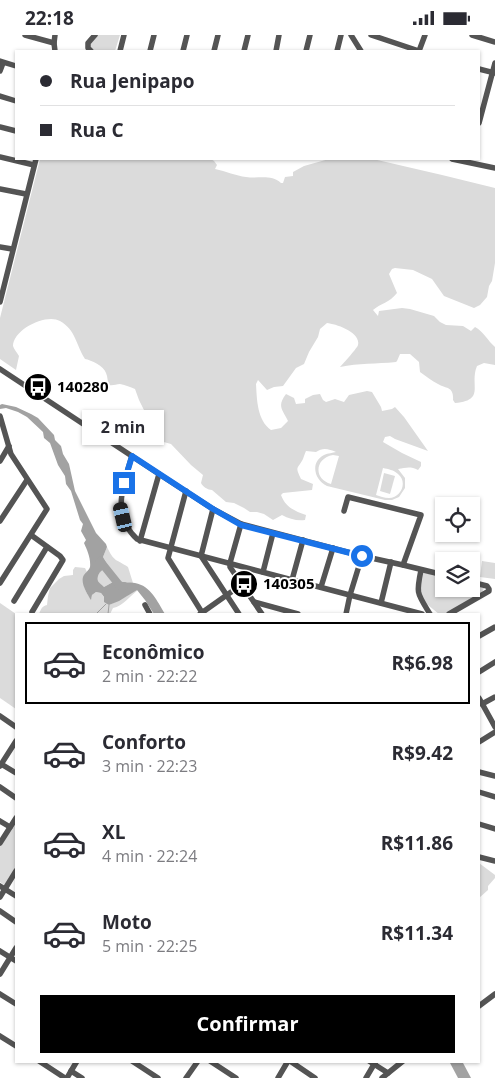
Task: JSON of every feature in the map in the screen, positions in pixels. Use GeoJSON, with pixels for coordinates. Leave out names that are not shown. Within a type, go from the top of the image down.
{"type":"FeatureCollection","features":[{"type":"Feature","properties":{"kind":"street"},"geometry":{"type":"LineString","coordinates":[[25,35],[54,43]]}},
{"type":"Feature","properties":{"kind":"street"},"geometry":{"type":"LineString","coordinates":[[55,35],[55,50]]}},
{"type":"Feature","properties":{"kind":"street"},"geometry":{"type":"LineString","coordinates":[[90,50],[88,43],[95,35]]}},
{"type":"Feature","properties":{"kind":"street"},"geometry":{"type":"LineString","coordinates":[[120,50],[124,35]]}},
{"type":"Feature","properties":{"kind":"street"},"geometry":{"type":"LineString","coordinates":[[150,50],[154,35]]}},
{"type":"Feature","properties":{"kind":"street"},"geometry":{"type":"LineString","coordinates":[[183,50],[187,35]]}},
{"type":"Feature","properties":{"kind":"street"},"geometry":{"type":"LineString","coordinates":[[214,50],[218,35]]}},
{"type":"Feature","properties":{"kind":"street"},"geometry":{"type":"LineString","coordinates":[[244,50],[248,35]]}},
{"type":"Feature","properties":{"kind":"street"},"geometry":{"type":"LineString","coordinates":[[276,50],[279,35]]}},
{"type":"Feature","properties":{"kind":"street"},"geometry":{"type":"LineString","coordinates":[[306,50],[310,35]]}},
{"type":"Feature","properties":{"kind":"street"},"geometry":{"type":"LineString","coordinates":[[337,50],[341,35]]}},
{"type":"Feature","properties":{"kind":"street"},"geometry":{"type":"LineString","coordinates":[[351,35],[361,50]]}},
{"type":"Feature","properties":{"kind":"street"},"geometry":{"type":"LineString","coordinates":[[371,35],[416,50]]}},
{"type":"Feature","properties":{"kind":"street"},"geometry":{"type":"LineString","coordinates":[[419,50],[425,35]]}},
{"type":"Feature","properties":{"kind":"street"},"geometry":{"type":"LineString","coordinates":[[472,35],[495,42]]}},
{"type":"Feature","properties":{"kind":"street"},"geometry":{"type":"LineString","coordinates":[[0,71],[1,62],[15,66]]}},
{"type":"Feature","properties":{"kind":"street"},"geometry":{"type":"LineString","coordinates":[[480,120],[494,73],[495,63]]}},
{"type":"Feature","properties":{"kind":"street"},"geometry":{"type":"LineString","coordinates":[[480,69],[494,73]]}},
{"type":"Feature","properties":{"kind":"street"},"geometry":{"type":"LineString","coordinates":[[0,96],[15,101]]}},
{"type":"Feature","properties":{"kind":"street"},"geometry":{"type":"LineString","coordinates":[[0,127],[15,131]]}},
{"type":"Feature","properties":{"kind":"street"},"geometry":{"type":"LineString","coordinates":[[0,157],[15,159]]}},
{"type":"Feature","properties":{"kind":"street"},"geometry":{"type":"LineString","coordinates":[[0,302],[35,162],[21,160]]}},
{"type":"Feature","properties":{"kind":"street"},"geometry":{"type":"LineString","coordinates":[[469,161],[495,168]]}},
{"type":"Feature","properties":{"kind":"street"},"geometry":{"type":"LineString","coordinates":[[0,189],[26,194]]}},
{"type":"Feature","properties":{"kind":"street"},"geometry":{"type":"LineString","coordinates":[[0,247],[12,249]]}},
{"type":"Feature","properties":{"kind":"street"},"geometry":{"type":"LineString","coordinates":[[0,369],[159,475],[241,525],[435,573]]}},
{"type":"Feature","properties":{"kind":"street"},"geometry":{"type":"LineString","coordinates":[[0,416],[11,454],[46,508],[46,511],[0,583]]}},
{"type":"Feature","properties":{"kind":"street"},"geometry":{"type":"LineString","coordinates":[[0,461],[9,446]]}},
{"type":"Feature","properties":{"kind":"street"},"geometry":{"type":"LineString","coordinates":[[132,456],[124,483],[120,507],[128,529],[139,540],[418,613]]}},
{"type":"Feature","properties":{"kind":"street"},"geometry":{"type":"LineString","coordinates":[[139,540],[159,475]]}},
{"type":"Feature","properties":{"kind":"street"},"geometry":{"type":"LineString","coordinates":[[0,521],[27,480]]}},
{"type":"Feature","properties":{"kind":"street"},"geometry":{"type":"LineString","coordinates":[[186,491],[168,557],[169,563],[202,613],[241,585]]}},
{"type":"Feature","properties":{"kind":"street"},"geometry":{"type":"LineString","coordinates":[[344,511],[348,497],[420,515],[403,565]]}},
{"type":"Feature","properties":{"kind":"street"},"geometry":{"type":"LineString","coordinates":[[213,509],[201,556],[239,613]]}},
{"type":"Feature","properties":{"kind":"street"},"geometry":{"type":"LineString","coordinates":[[241,525],[230,567],[261,613]]}},
{"type":"Feature","properties":{"kind":"street"},"geometry":{"type":"LineString","coordinates":[[262,572],[273,533]]}},
{"type":"Feature","properties":{"kind":"street"},"geometry":{"type":"LineString","coordinates":[[31,535],[62,558],[63,561],[32,612]]}},
{"type":"Feature","properties":{"kind":"street"},"geometry":{"type":"LineString","coordinates":[[292,580],[303,541]]}},
{"type":"Feature","properties":{"kind":"street"},"geometry":{"type":"LineString","coordinates":[[14,601],[47,547]]}},
{"type":"Feature","properties":{"kind":"street"},"geometry":{"type":"LineString","coordinates":[[321,587],[333,548]]}},
{"type":"Feature","properties":{"kind":"street"},"geometry":{"type":"LineString","coordinates":[[346,613],[362,556]]}},
{"type":"Feature","properties":{"kind":"street"},"geometry":{"type":"LineString","coordinates":[[381,603],[391,563]]}},
{"type":"Feature","properties":{"kind":"street"},"geometry":{"type":"LineString","coordinates":[[421,570],[418,593],[429,613]]}},
{"type":"Feature","properties":{"kind":"street"},"geometry":{"type":"LineString","coordinates":[[451,613],[488,593],[489,589],[487,586],[480,584]]}},
{"type":"Feature","properties":{"kind":"street"},"geometry":{"type":"LineString","coordinates":[[254,602],[294,613]]}},
{"type":"Feature","properties":{"kind":"street"},"geometry":{"type":"LineString","coordinates":[[145,605],[149,613]]}},
{"type":"Feature","properties":{"kind":"street"},"geometry":{"type":"LineString","coordinates":[[480,635],[495,627]]}},
{"type":"Feature","properties":{"kind":"street"},"geometry":{"type":"LineString","coordinates":[[480,671],[495,662]]}},
{"type":"Feature","properties":{"kind":"street"},"geometry":{"type":"LineString","coordinates":[[482,704],[495,697]]}},
{"type":"Feature","properties":{"kind":"street"},"geometry":{"type":"LineString","coordinates":[[480,700],[495,727]]}},
{"type":"Feature","properties":{"kind":"street"},"geometry":{"type":"LineString","coordinates":[[0,716],[15,726]]}},
{"type":"Feature","properties":{"kind":"street"},"geometry":{"type":"LineString","coordinates":[[480,741],[495,732]]}},
{"type":"Feature","properties":{"kind":"street"},"geometry":{"type":"LineString","coordinates":[[15,742],[2,761],[15,772]]}},
{"type":"Feature","properties":{"kind":"street"},"geometry":{"type":"LineString","coordinates":[[480,772],[495,776]]}},
{"type":"Feature","properties":{"kind":"street"},"geometry":{"type":"LineString","coordinates":[[0,787],[15,797]]}},
{"type":"Feature","properties":{"kind":"street"},"geometry":{"type":"LineString","coordinates":[[480,792],[495,797]]}},
{"type":"Feature","properties":{"kind":"street"},"geometry":{"type":"LineString","coordinates":[[0,843],[15,820]]}},
{"type":"Feature","properties":{"kind":"street"},"geometry":{"type":"LineString","coordinates":[[0,821],[10,827]]}},
{"type":"Feature","properties":{"kind":"street"},"geometry":{"type":"LineString","coordinates":[[480,824],[495,829]]}},
{"type":"Feature","properties":{"kind":"street"},"geometry":{"type":"LineString","coordinates":[[480,857],[495,861]]}},
{"type":"Feature","properties":{"kind":"street"},"geometry":{"type":"LineString","coordinates":[[0,897],[3,888],[15,872]]}},
{"type":"Feature","properties":{"kind":"street"},"geometry":{"type":"LineString","coordinates":[[3,888],[15,896]]}},
{"type":"Feature","properties":{"kind":"street"},"geometry":{"type":"LineString","coordinates":[[0,911],[15,921]]}},
{"type":"Feature","properties":{"kind":"street"},"geometry":{"type":"LineString","coordinates":[[0,974],[15,950]]}},
{"type":"Feature","properties":{"kind":"street"},"geometry":{"type":"LineString","coordinates":[[0,951],[15,960]]}},
{"type":"Feature","properties":{"kind":"street"},"geometry":{"type":"LineString","coordinates":[[0,994],[15,1003]]}},
{"type":"Feature","properties":{"kind":"street"},"geometry":{"type":"LineString","coordinates":[[480,1005],[495,994]]}},
{"type":"Feature","properties":{"kind":"street"},"geometry":{"type":"LineString","coordinates":[[0,1036],[15,1045]]}},
{"type":"Feature","properties":{"kind":"street"},"geometry":{"type":"LineString","coordinates":[[42,1063],[66,1078],[76,1063]]}},
{"type":"Feature","properties":{"kind":"street"},"geometry":{"type":"LineString","coordinates":[[135,1063],[158,1078]]}},
{"type":"Feature","properties":{"kind":"street"},"geometry":{"type":"LineString","coordinates":[[186,1078],[197,1063]]}},
{"type":"Feature","properties":{"kind":"street"},"geometry":{"type":"LineString","coordinates":[[213,1063],[236,1078]]}},
{"type":"Feature","properties":{"kind":"street"},"geometry":{"type":"LineString","coordinates":[[278,1078],[288,1063]]}},
{"type":"Feature","properties":{"kind":"street"},"geometry":{"type":"LineString","coordinates":[[292,1063],[315,1078]]}},
{"type":"Feature","properties":{"kind":"street"},"geometry":{"type":"LineString","coordinates":[[366,1078],[373,1063]]}},
{"type":"Feature","properties":{"kind":"street"},"geometry":{"type":"LineString","coordinates":[[374,1063],[388,1073]]}},
{"type":"Feature","properties":{"kind":"street"},"geometry":{"type":"LineString","coordinates":[[382,1078],[400,1063]]}},
{"type":"Feature","properties":{"kind":"street"},"geometry":{"type":"LineString","coordinates":[[71,1071],[82,1078]]}},
{"type":"Feature","properties":{"kind":"shaded area"},"geometry":{"type":"Polygon","coordinates":[[[97,35],[120,35],[115,50],[92,50],[89,47],[92,39],[97,35]]]}},
{"type":"Feature","properties":{"kind":"shaded area"},"geometry":{"type":"Polygon","coordinates":[[[40,160],[212,160],[217,165],[215,169],[242,176],[269,178],[283,183],[285,177],[293,176],[293,172],[304,166],[325,160],[377,160],[495,188],[495,263],[487,297],[480,305],[474,308],[444,296],[432,279],[413,270],[395,268],[389,274],[397,293],[373,310],[378,316],[379,311],[402,308],[410,309],[434,316],[446,325],[463,326],[471,331],[475,327],[481,331],[495,347],[495,365],[484,363],[477,366],[475,391],[470,399],[455,403],[451,390],[441,386],[420,372],[419,362],[410,354],[400,354],[396,362],[340,367],[358,345],[358,340],[347,329],[327,323],[320,329],[318,337],[304,364],[296,368],[283,386],[267,390],[258,380],[256,384],[260,415],[266,426],[271,430],[281,428],[288,421],[281,405],[286,394],[294,398],[296,404],[305,403],[305,399],[320,394],[326,402],[335,399],[344,402],[349,395],[367,391],[372,392],[382,411],[395,407],[428,451],[390,436],[385,437],[383,442],[421,462],[418,470],[410,468],[398,469],[405,478],[405,488],[399,497],[392,500],[327,486],[319,480],[315,471],[317,462],[324,455],[336,452],[324,449],[316,452],[306,451],[297,468],[301,479],[313,484],[312,490],[283,493],[281,495],[288,506],[306,515],[305,520],[287,518],[282,515],[273,520],[264,514],[250,512],[234,503],[226,502],[212,490],[203,486],[201,483],[203,475],[171,444],[154,437],[135,389],[120,384],[109,385],[105,370],[85,359],[73,333],[60,321],[47,319],[39,321],[19,334],[14,340],[13,346],[19,356],[16,370],[0,359],[0,318],[40,160]],[[339,456],[327,457],[318,469],[321,478],[331,484],[339,456]],[[383,468],[376,495],[387,498],[400,493],[403,485],[401,477],[391,470],[383,468]]]}},
{"type":"Feature","properties":{"kind":"shaded area"},"geometry":{"type":"Polygon","coordinates":[[[0,405],[16,407],[38,418],[54,435],[55,440],[61,446],[69,464],[75,491],[96,533],[107,547],[103,557],[109,568],[100,572],[98,582],[104,587],[119,581],[141,585],[153,595],[164,613],[153,613],[137,590],[109,605],[104,602],[104,597],[101,593],[96,592],[92,595],[91,600],[83,583],[83,577],[90,564],[84,543],[86,540],[81,531],[83,524],[50,443],[44,438],[43,432],[27,417],[6,408],[0,409],[0,405]]]}},
{"type":"Feature","properties":{"kind":"shaded area"},"geometry":{"type":"Polygon","coordinates":[[[384,473],[395,476],[390,494],[380,491],[384,473]]]}},
{"type":"Feature","properties":{"kind":"shaded area"},"geometry":{"type":"Polygon","coordinates":[[[107,547],[114,558],[128,567],[133,583],[113,582],[104,587],[98,582],[100,572],[108,568],[103,557],[107,547]]]}},
{"type":"Feature","properties":{"kind":"shaded area"},"geometry":{"type":"Polygon","coordinates":[[[482,561],[495,563],[495,579],[480,577],[482,561]]]}},
{"type":"Feature","properties":{"kind":"shaded area"},"geometry":{"type":"Polygon","coordinates":[[[75,567],[85,568],[87,572],[84,586],[87,593],[91,599],[92,595],[96,592],[101,593],[109,605],[127,596],[134,590],[138,590],[123,603],[113,608],[110,613],[40,613],[42,608],[47,605],[50,588],[64,576],[73,575],[75,567]]]}},
{"type":"Feature","properties":{"kind":"shaded area"},"geometry":{"type":"Polygon","coordinates":[[[422,569],[435,573],[435,597],[477,597],[446,613],[438,613],[418,597],[422,569]]]}},
{"type":"Feature","properties":{"kind":"shaded area"},"geometry":{"type":"Polygon","coordinates":[[[480,587],[484,588],[480,596],[480,587]]]}},
{"type":"Feature","properties":{"kind":"shaded area"},"geometry":{"type":"Polygon","coordinates":[[[0,603],[15,613],[15,708],[0,698],[0,603]]]}},
{"type":"Feature","properties":{"kind":"shaded area"},"geometry":{"type":"Polygon","coordinates":[[[15,823],[15,874],[7,887],[0,882],[0,846],[15,823]]]}},
{"type":"Feature","properties":{"kind":"shaded area"},"geometry":{"type":"Polygon","coordinates":[[[480,864],[495,875],[495,878],[488,886],[488,890],[480,897],[480,864]]]}},
{"type":"Feature","properties":{"kind":"shaded area"},"geometry":{"type":"Polygon","coordinates":[[[450,1063],[463,1063],[471,1078],[458,1078],[450,1063]]]}},
{"type":"Feature","properties":{"kind":"waterway"},"geometry":{"type":"LineString","coordinates":[[100,561],[120,586],[124,586]]}},
{"type":"Feature","properties":{"kind":"waterway"},"geometry":{"type":"LineString","coordinates":[[97,613],[106,604]]}},
{"type":"Feature","properties":{"kind":"waterway"},"geometry":{"type":"LineString","coordinates":[[108,613],[109,605]]}},
{"type":"Feature","properties":{"kind":"place","name":"140280"},"geometry":{"type":"Point","coordinates":[38,387]}},
{"type":"Feature","properties":{"kind":"place","name":"140305"},"geometry":{"type":"Point","coordinates":[244,584]}},
{"type":"Feature","properties":{"kind":"route"},"geometry":{"type":"LineString","coordinates":[[124,483],[132,456],[159,475],[241,525],[362,556]]}}]}
